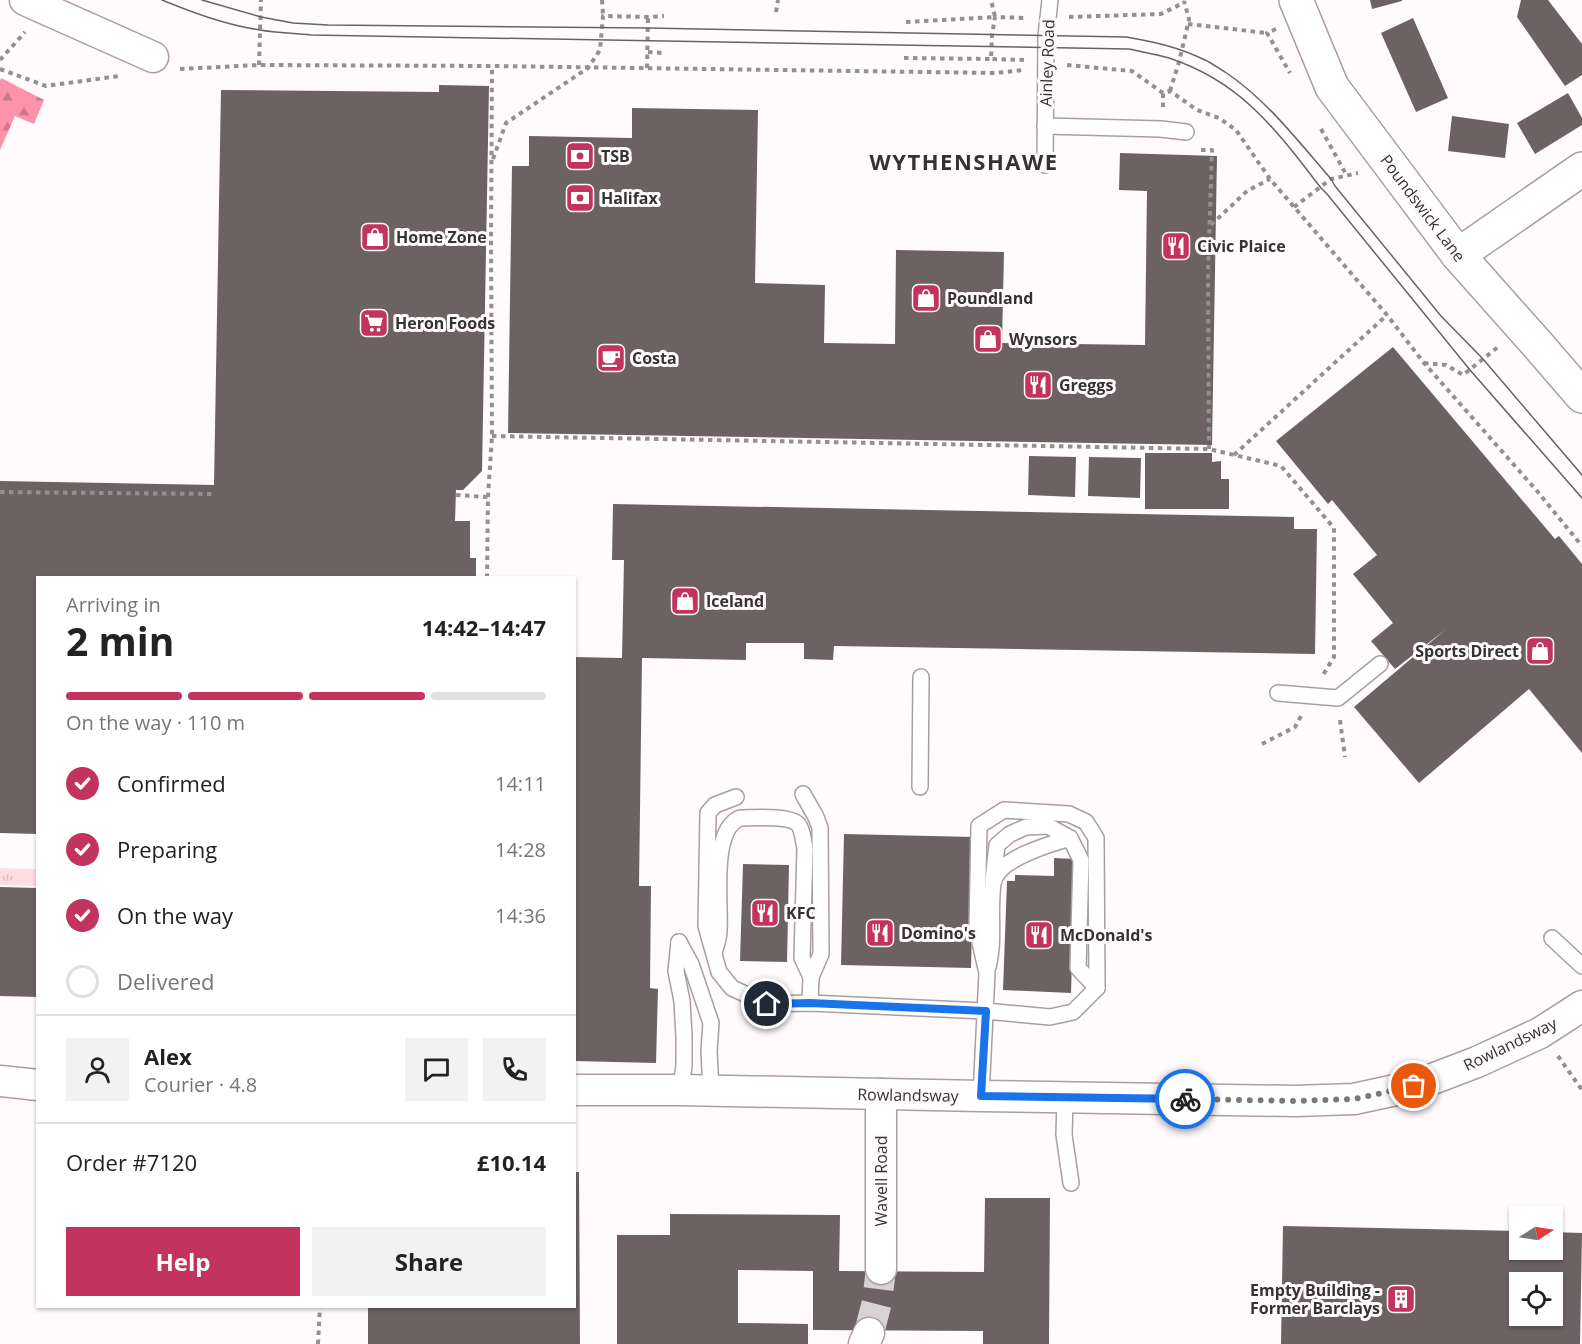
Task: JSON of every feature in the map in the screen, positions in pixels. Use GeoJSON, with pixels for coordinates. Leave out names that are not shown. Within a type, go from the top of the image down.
{"type":"FeatureCollection","features":[{"type":"Feature","properties":{"kind":"street"},"geometry":{"type":"LineString","coordinates":[[25,0],[165,63]]}},
{"type":"Feature","properties":{"kind":"street","name":"Poundswick Lane"},"geometry":{"type":"LineString","coordinates":[[1296,0],[1332,87],[1458,255],[1582,396]]}},
{"type":"Feature","properties":{"kind":"street"},"geometry":{"type":"LineString","coordinates":[[1458,255],[1582,169]]}},
{"type":"Feature","properties":{"kind":"street","name":"Rowlandsway"},"geometry":{"type":"LineString","coordinates":[[576,1090],[711,1090],[1295,1101],[1354,1099],[1414,1086],[1477,1062],[1540,1033],[1582,1006]]}},
{"type":"Feature","properties":{"kind":"street"},"geometry":{"type":"LineString","coordinates":[[0,1081],[36,1085]]}},
{"type":"Feature","properties":{"kind":"street","name":"Wavell Road"},"geometry":{"type":"LineString","coordinates":[[881,1094],[881,1269]]}},
{"type":"Feature","properties":{"kind":"lane","name":"Ainley Road"},"geometry":{"type":"LineString","coordinates":[[1045,165],[1046,64],[1050,0]]}},
{"type":"Feature","properties":{"kind":"lane","name":"Ainley Road"},"geometry":{"type":"LineString","coordinates":[[1045,126],[1186,132]]}},
{"type":"Feature","properties":{"kind":"lane"},"geometry":{"type":"LineString","coordinates":[[1278,693],[1338,698],[1380,664]]}},
{"type":"Feature","properties":{"kind":"lane"},"geometry":{"type":"LineString","coordinates":[[920,787],[921,677]]}},
{"type":"Feature","properties":{"kind":"lane"},"geometry":{"type":"LineString","coordinates":[[803,794],[820,828],[821,954],[811,977],[810,1003]]}},
{"type":"Feature","properties":{"kind":"lane"},"geometry":{"type":"LineString","coordinates":[[736,797],[715,805],[708,813],[706,926],[719,972],[732,988],[767,1004],[810,1003],[986,1011],[1050,1017],[1073,1012],[1097,988],[1096,838],[1086,822],[1069,814],[1004,810],[979,826],[977,929],[987,973]]}},
{"type":"Feature","properties":{"kind":"lane"},"geometry":{"type":"LineString","coordinates":[[714,953],[719,933],[720,854],[726,829],[733,820],[740,818],[789,819],[798,824],[805,848],[802,958],[811,977]]}},
{"type":"Feature","properties":{"kind":"lane"},"geometry":{"type":"LineString","coordinates":[[981,1096],[987,973],[992,954],[993,881],[997,845],[1010,834],[1026,827],[1048,826],[1070,838],[1081,861],[1078,968],[1097,988]]}},
{"type":"Feature","properties":{"kind":"lane"},"geometry":{"type":"LineString","coordinates":[[993,881],[1005,866],[1033,849],[1070,838]]}},
{"type":"Feature","properties":{"kind":"lane"},"geometry":{"type":"LineString","coordinates":[[1552,938],[1582,966]]}},
{"type":"Feature","properties":{"kind":"lane"},"geometry":{"type":"LineString","coordinates":[[681,1090],[684,1036],[682,1001],[676,971],[679,942],[691,964],[711,1023],[709,1051],[711,1090]]}},
{"type":"Feature","properties":{"kind":"lane"},"geometry":{"type":"LineString","coordinates":[[1065,1098],[1064,1135],[1071,1183]]}},
{"type":"Feature","properties":{"kind":"path"},"geometry":{"type":"LineString","coordinates":[[259,65],[261,0]]}},
{"type":"Feature","properties":{"kind":"path"},"geometry":{"type":"LineString","coordinates":[[492,161],[506,123],[588,68],[600,50],[602,0]]}},
{"type":"Feature","properties":{"kind":"path"},"geometry":{"type":"LineString","coordinates":[[776,12],[778,0]]}},
{"type":"Feature","properties":{"kind":"path"},"geometry":{"type":"LineString","coordinates":[[991,0],[995,17],[991,59]]}},
{"type":"Feature","properties":{"kind":"path"},"geometry":{"type":"LineString","coordinates":[[906,22],[995,17],[1048,18],[1161,14],[1185,1],[1189,20],[1170,91]]}},
{"type":"Feature","properties":{"kind":"path"},"geometry":{"type":"LineString","coordinates":[[603,16],[664,16]]}},
{"type":"Feature","properties":{"kind":"path"},"geometry":{"type":"LineString","coordinates":[[647,68],[648,17]]}},
{"type":"Feature","properties":{"kind":"path"},"geometry":{"type":"LineString","coordinates":[[1188,24],[1267,33]]}},
{"type":"Feature","properties":{"kind":"path"},"geometry":{"type":"LineString","coordinates":[[648,52],[663,53]]}},
{"type":"Feature","properties":{"kind":"path"},"geometry":{"type":"LineString","coordinates":[[904,58],[991,59],[1132,71],[1163,93]]}},
{"type":"Feature","properties":{"kind":"path"},"geometry":{"type":"LineString","coordinates":[[165,63],[995,73],[1046,64]]}},
{"type":"Feature","properties":{"kind":"path"},"geometry":{"type":"LineString","coordinates":[[487,576],[488,497],[492,436],[490,240],[492,66]]}},
{"type":"Feature","properties":{"kind":"path"},"geometry":{"type":"LineString","coordinates":[[0,69],[46,86],[123,75]]}},
{"type":"Feature","properties":{"kind":"path"},"geometry":{"type":"LineString","coordinates":[[1163,93],[1170,91]]}},
{"type":"Feature","properties":{"kind":"path"},"geometry":{"type":"LineString","coordinates":[[1170,91],[1197,110],[1219,118],[1236,130],[1270,179],[1387,315],[1424,363],[1537,491],[1582,546]]}},
{"type":"Feature","properties":{"kind":"path"},"geometry":{"type":"LineString","coordinates":[[1156,129],[1163,93]]}},
{"type":"Feature","properties":{"kind":"path"},"geometry":{"type":"LineString","coordinates":[[1191,149],[1212,150],[1208,273],[1209,450]]}},
{"type":"Feature","properties":{"kind":"path"},"geometry":{"type":"LineString","coordinates":[[1294,207],[1331,179],[1391,166]]}},
{"type":"Feature","properties":{"kind":"path"},"geometry":{"type":"LineString","coordinates":[[1210,225],[1247,190],[1270,179]]}},
{"type":"Feature","properties":{"kind":"path"},"geometry":{"type":"LineString","coordinates":[[1234,455],[1387,315]]}},
{"type":"Feature","properties":{"kind":"path"},"geometry":{"type":"LineString","coordinates":[[1424,363],[1446,365],[1463,375],[1505,342],[1522,357],[1538,345]]}},
{"type":"Feature","properties":{"kind":"path"},"geometry":{"type":"LineString","coordinates":[[492,436],[1209,450],[1281,466],[1334,528],[1334,657],[1295,727],[1262,744]]}},
{"type":"Feature","properties":{"kind":"path"},"geometry":{"type":"LineString","coordinates":[[0,492],[214,494]]}},
{"type":"Feature","properties":{"kind":"path"},"geometry":{"type":"LineString","coordinates":[[456,495],[488,497]]}},
{"type":"Feature","properties":{"kind":"path"},"geometry":{"type":"LineString","coordinates":[[1576,539],[1582,534]]}},
{"type":"Feature","properties":{"kind":"path"},"geometry":{"type":"LineString","coordinates":[[1540,1033],[1582,1090]]}},
{"type":"Feature","properties":{"kind":"path"},"geometry":{"type":"LineString","coordinates":[[318,1344],[320,1308]]}},
{"type":"Feature","properties":{"kind":"green space"},"geometry":{"type":"Polygon","coordinates":[[[1,78],[44,100],[34,124],[15,116],[0,150],[0,81],[1,78]]]}},
{"type":"Feature","properties":{"kind":"green space"},"geometry":{"type":"Polygon","coordinates":[[[0,868],[36,869],[36,886],[0,885],[0,868]]]}},
{"type":"Feature","properties":{"kind":"building"},"geometry":{"type":"Polygon","coordinates":[[[1370,0],[1402,0],[1402,1],[1372,9],[1370,0]]]}},
{"type":"Feature","properties":{"kind":"building"},"geometry":{"type":"Polygon","coordinates":[[[1521,0],[1548,0],[1582,44],[1582,75],[1565,86],[1517,17],[1521,0]]]}},
{"type":"Feature","properties":{"kind":"building"},"geometry":{"type":"Polygon","coordinates":[[[1413,18],[1448,98],[1416,112],[1381,33],[1413,18]]]}},
{"type":"Feature","properties":{"kind":"building"},"geometry":{"type":"Polygon","coordinates":[[[439,85],[489,86],[482,471],[463,490],[456,490],[455,521],[470,521],[470,558],[476,558],[476,576],[36,576],[36,834],[0,833],[0,481],[214,485],[221,90],[439,92],[439,85]]]}},
{"type":"Feature","properties":{"kind":"building"},"geometry":{"type":"Polygon","coordinates":[[[1568,93],[1582,118],[1582,125],[1535,154],[1517,123],[1568,93]]]}},
{"type":"Feature","properties":{"kind":"building"},"geometry":{"type":"Polygon","coordinates":[[[632,108],[758,110],[755,283],[825,285],[824,343],[895,344],[896,250],[1004,252],[1002,343],[1145,345],[1147,191],[1119,190],[1120,153],[1217,156],[1212,445],[508,433],[512,166],[529,166],[529,136],[632,138],[632,108]]]}},
{"type":"Feature","properties":{"kind":"building"},"geometry":{"type":"Polygon","coordinates":[[[1452,116],[1509,124],[1505,158],[1448,151],[1452,116]]]}},
{"type":"Feature","properties":{"kind":"building"},"geometry":{"type":"Polygon","coordinates":[[[1393,347],[1555,539],[1559,536],[1582,564],[1582,753],[1529,689],[1419,783],[1354,707],[1445,630],[1395,669],[1371,641],[1393,623],[1353,574],[1377,555],[1332,500],[1328,504],[1276,441],[1393,347]]]}},
{"type":"Feature","properties":{"kind":"building"},"geometry":{"type":"Polygon","coordinates":[[[1145,453],[1212,453],[1212,462],[1221,461],[1221,479],[1229,479],[1229,509],[1145,509],[1145,453]]]}},
{"type":"Feature","properties":{"kind":"building"},"geometry":{"type":"Polygon","coordinates":[[[1029,456],[1076,457],[1075,497],[1028,495],[1029,456]]]}},
{"type":"Feature","properties":{"kind":"building"},"geometry":{"type":"Polygon","coordinates":[[[1089,457],[1141,458],[1140,498],[1088,496],[1089,457]]]}},
{"type":"Feature","properties":{"kind":"building"},"geometry":{"type":"Polygon","coordinates":[[[613,504],[1294,517],[1294,529],[1317,529],[1315,654],[834,646],[833,660],[804,659],[804,643],[746,643],[746,660],[642,658],[639,886],[651,886],[650,988],[658,989],[656,1063],[576,1061],[576,657],[622,658],[624,560],[612,560],[613,504]]]}},
{"type":"Feature","properties":{"kind":"building"},"geometry":{"type":"Polygon","coordinates":[[[844,834],[974,837],[971,968],[841,965],[844,834]]]}},
{"type":"Feature","properties":{"kind":"building","name":"McDonald's"},"geometry":{"type":"Polygon","coordinates":[[[1054,858],[1075,859],[1071,993],[1003,990],[1007,881],[1015,881],[1015,875],[1054,876],[1054,858]]]}},
{"type":"Feature","properties":{"kind":"building","name":"KFC"},"geometry":{"type":"Polygon","coordinates":[[[743,864],[789,865],[787,962],[740,961],[743,864]]]}},
{"type":"Feature","properties":{"kind":"building"},"geometry":{"type":"Polygon","coordinates":[[[0,887],[36,888],[36,997],[0,996],[0,887]]]}},
{"type":"Feature","properties":{"kind":"building"},"geometry":{"type":"Polygon","coordinates":[[[576,1172],[579,1172],[580,1344],[368,1344],[368,1308],[576,1308],[576,1172]]]}},
{"type":"Feature","properties":{"kind":"building"},"geometry":{"type":"Polygon","coordinates":[[[985,1198],[1050,1198],[1049,1344],[983,1344],[983,1331],[813,1330],[813,1271],[738,1270],[738,1323],[808,1324],[808,1344],[617,1344],[617,1235],[670,1235],[670,1214],[840,1215],[839,1271],[984,1272],[985,1198]]]}},
{"type":"Feature","properties":{"kind":"building","name":"Empty Building - Former Barclays"},"geometry":{"type":"Polygon","coordinates":[[[1283,1226],[1509,1231],[1509,1260],[1563,1260],[1563,1232],[1582,1233],[1580,1344],[1281,1344],[1283,1226]]]}},
{"type":"Feature","properties":{"kind":"tunnel"},"geometry":{"type":"LineString","coordinates":[[869,1333],[877,1302],[881,1269]]}},
{"type":"Feature","properties":{"kind":"tram line"},"geometry":{"type":"LineString","coordinates":[[162,0],[235,25],[266,31],[311,35],[1129,49],[1169,58],[1217,80],[1256,110],[1289,147],[1470,370],[1582,498]]}},
{"type":"Feature","properties":{"kind":"tram line"},"geometry":{"type":"LineString","coordinates":[[202,0],[261,17],[293,23],[328,25],[648,28],[1126,37],[1176,48],[1208,61],[1225,72],[1255,95],[1281,122],[1331,179],[1441,316],[1483,359],[1582,475]]}},
{"type":"Feature","properties":{"kind":"way so far"},"geometry":{"type":"LineString","coordinates":[[1185,1099],[1295,1101],[1354,1099],[1414,1086]]}},
{"type":"Feature","properties":{"kind":"place","name":"TSB"},"geometry":{"type":"Point","coordinates":[580,156]}},
{"type":"Feature","properties":{"kind":"place","name":"Halifax"},"geometry":{"type":"Point","coordinates":[580,198]}},
{"type":"Feature","properties":{"kind":"place","name":"Home Zone"},"geometry":{"type":"Point","coordinates":[375,237]}},
{"type":"Feature","properties":{"kind":"place","name":"Civic Plaice"},"geometry":{"type":"Point","coordinates":[1176,246]}},
{"type":"Feature","properties":{"kind":"place","name":"Poundland"},"geometry":{"type":"Point","coordinates":[926,298]}},
{"type":"Feature","properties":{"kind":"place","name":"Heron Foods"},"geometry":{"type":"Point","coordinates":[374,323]}},
{"type":"Feature","properties":{"kind":"place","name":"Wynsors"},"geometry":{"type":"Point","coordinates":[988,339]}},
{"type":"Feature","properties":{"kind":"place","name":"Costa"},"geometry":{"type":"Point","coordinates":[611,358]}},
{"type":"Feature","properties":{"kind":"place","name":"Greggs"},"geometry":{"type":"Point","coordinates":[1038,385]}},
{"type":"Feature","properties":{"kind":"place","name":"Iceland"},"geometry":{"type":"Point","coordinates":[685,601]}},
{"type":"Feature","properties":{"kind":"place","name":"Sports Direct"},"geometry":{"type":"Point","coordinates":[1540,651]}},
{"type":"Feature","properties":{"kind":"place","name":"KFC"},"geometry":{"type":"Point","coordinates":[765,913]}},
{"type":"Feature","properties":{"kind":"place","name":"Domino's"},"geometry":{"type":"Point","coordinates":[880,933]}},
{"type":"Feature","properties":{"kind":"place","name":"McDonald's"},"geometry":{"type":"Point","coordinates":[1039,935]}},
{"type":"Feature","properties":{"kind":"place","name":"Empty Building - Former Barclays"},"geometry":{"type":"Point","coordinates":[1401,1299]}},
{"type":"Feature","properties":{"kind":"district","name":"WYTHENSHAWE"},"geometry":{"type":"Point","coordinates":[964,161]}},
{"type":"Feature","properties":{"kind":"route"},"geometry":{"type":"LineString","coordinates":[[767,1004],[810,1003],[986,1011],[981,1096],[1185,1099]]}}]}
